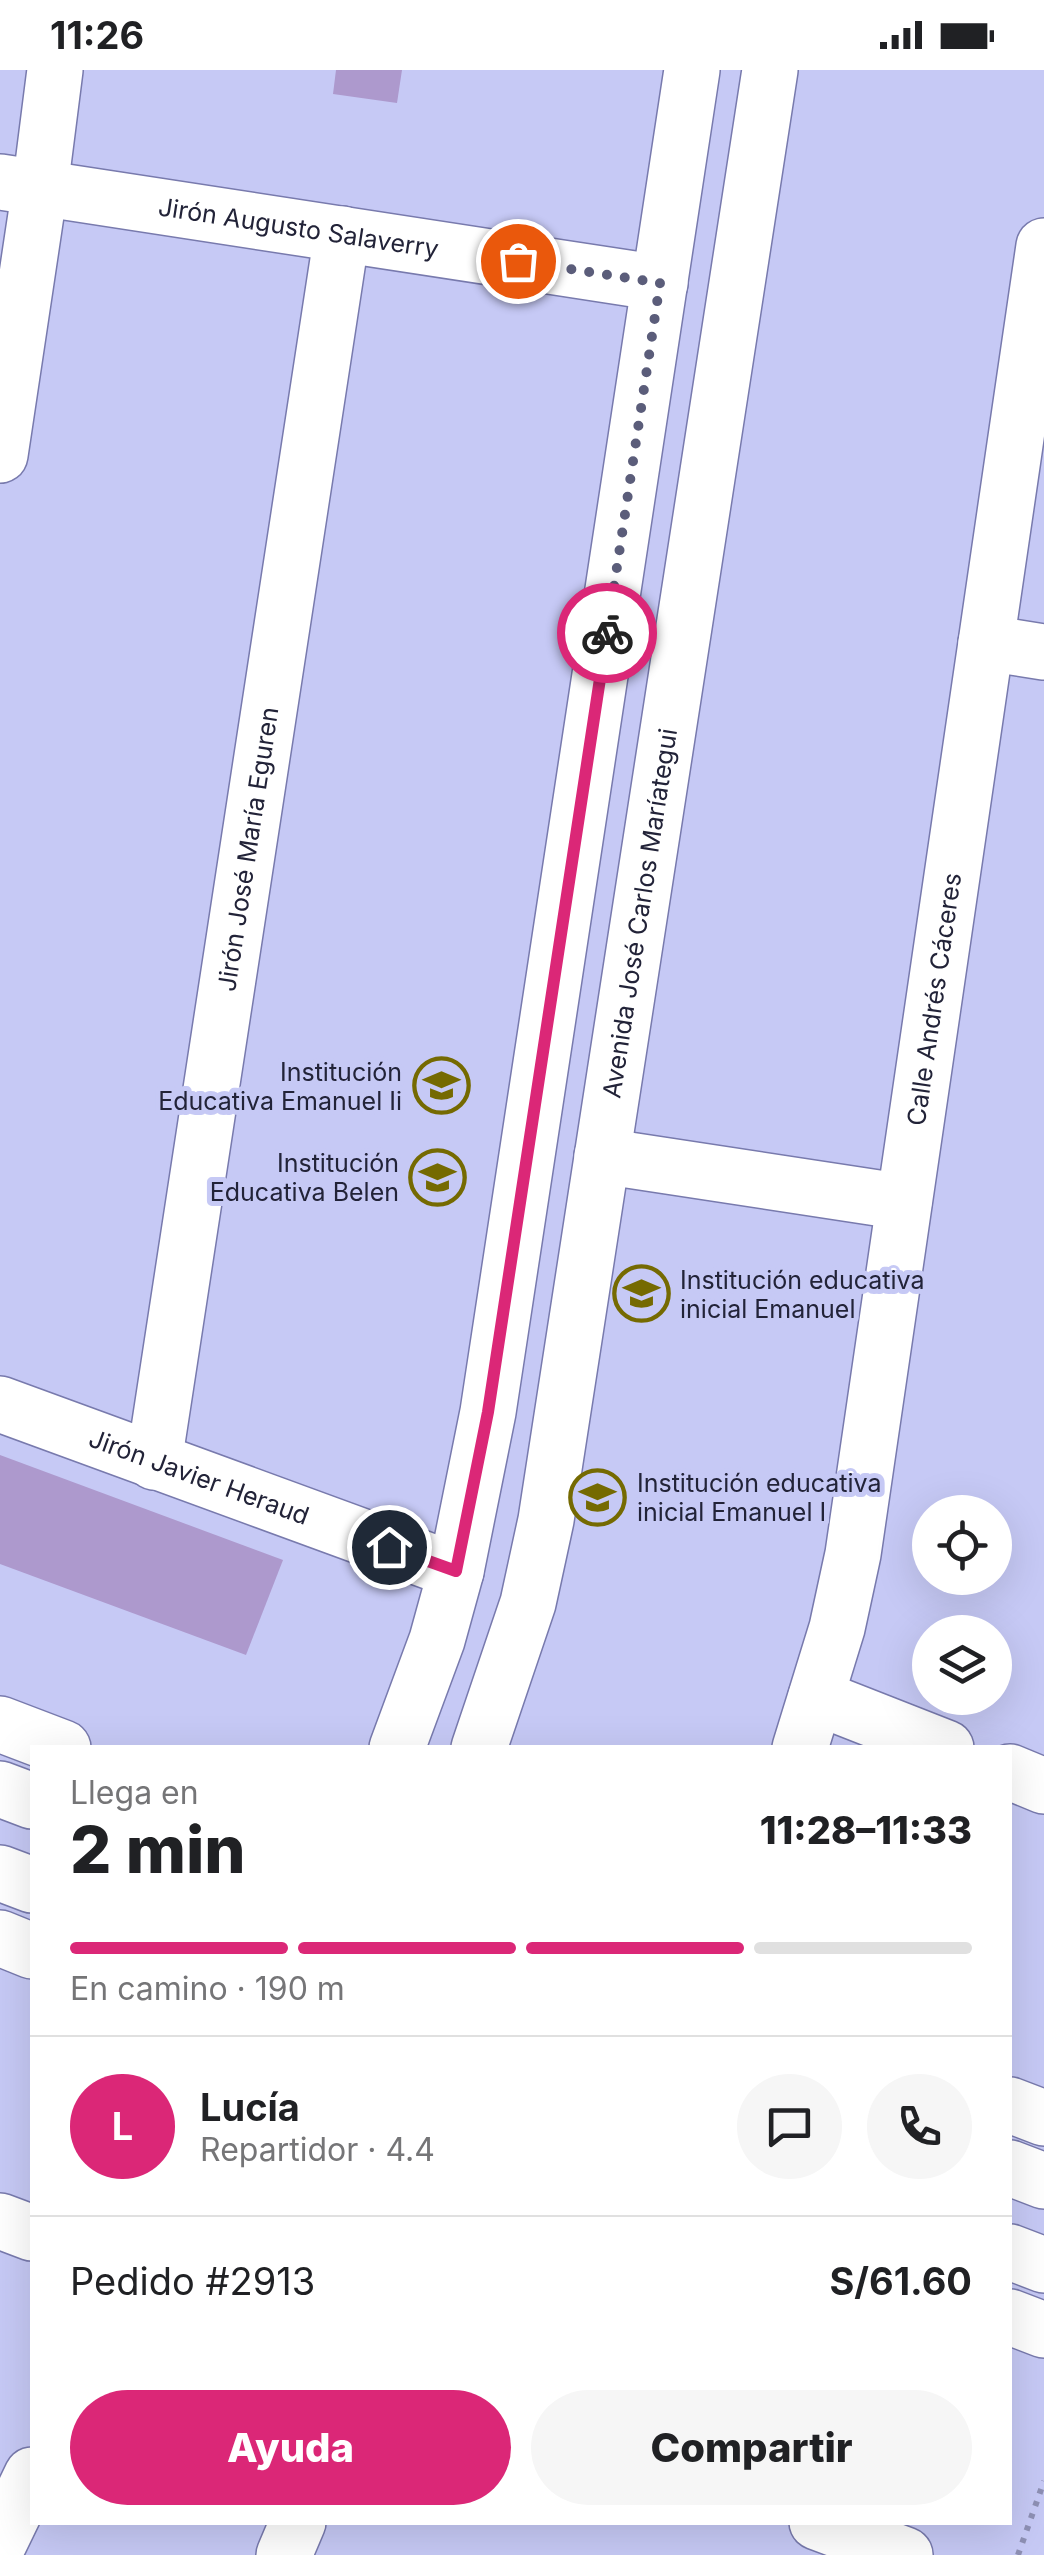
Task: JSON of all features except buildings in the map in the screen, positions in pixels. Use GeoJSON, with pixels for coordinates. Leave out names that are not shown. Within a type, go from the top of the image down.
{"type":"FeatureCollection","features":[{"type":"Feature","properties":{"kind":"street"},"geometry":{"type":"LineString","coordinates":[[0,455],[20,185],[55,70]]}},
{"type":"Feature","properties":{"kind":"street"},"geometry":{"type":"LineString","coordinates":[[398,1745],[437,1640],[456,1571],[488,1412],[692,70]]}},
{"type":"Feature","properties":{"kind":"street","name":"Avenida José Carlos Maríategui"},"geometry":{"type":"LineString","coordinates":[[480,1745],[528,1603],[546,1520],[770,70]]}},
{"type":"Feature","properties":{"kind":"street","name":"Jirón Augusto Salaverry"},"geometry":{"type":"LineString","coordinates":[[20,185],[660,283]]}},
{"type":"Feature","properties":{"kind":"street","name":"Jirón José María Eguren"},"geometry":{"type":"LineString","coordinates":[[154,1462],[342,234]]}},
{"type":"Feature","properties":{"kind":"street","name":"Calle Andrés Cáceres"},"geometry":{"type":"LineString","coordinates":[[808,1722],[853,1554],[986,643],[1038,337],[1044,246]]}},
{"type":"Feature","properties":{"kind":"street"},"geometry":{"type":"LineString","coordinates":[[986,643],[1044,652]]}},
{"type":"Feature","properties":{"kind":"street"},"geometry":{"type":"LineString","coordinates":[[602,1156],[904,1202]]}},
{"type":"Feature","properties":{"kind":"street","name":"Jirón Javier Heraud"},"geometry":{"type":"LineString","coordinates":[[0,1404],[456,1571]]}},
{"type":"Feature","properties":{"kind":"street"},"geometry":{"type":"LineString","coordinates":[[808,1722],[930,1745]]}},
{"type":"Feature","properties":{"kind":"street"},"geometry":{"type":"LineString","coordinates":[[0,1724],[55,1745]]}},
{"type":"Feature","properties":{"kind":"street"},"geometry":{"type":"LineString","coordinates":[[1012,1773],[1044,1786]]}},
{"type":"Feature","properties":{"kind":"street"},"geometry":{"type":"LineString","coordinates":[[0,1789],[30,1800]]}},
{"type":"Feature","properties":{"kind":"street"},"geometry":{"type":"LineString","coordinates":[[0,1873],[30,1884]]}},
{"type":"Feature","properties":{"kind":"street"},"geometry":{"type":"LineString","coordinates":[[0,1938],[30,1949]]}},
{"type":"Feature","properties":{"kind":"street"},"geometry":{"type":"LineString","coordinates":[[1012,2107],[1044,2118]]}},
{"type":"Feature","properties":{"kind":"street"},"geometry":{"type":"LineString","coordinates":[[1012,2169],[1044,2181]]}},
{"type":"Feature","properties":{"kind":"street"},"geometry":{"type":"LineString","coordinates":[[0,2221],[30,2233]]}},
{"type":"Feature","properties":{"kind":"street"},"geometry":{"type":"LineString","coordinates":[[1012,2253],[1044,2264]]}},
{"type":"Feature","properties":{"kind":"street"},"geometry":{"type":"LineString","coordinates":[[1012,2318],[1044,2330]]}},
{"type":"Feature","properties":{"kind":"street"},"geometry":{"type":"LineString","coordinates":[[0,2541],[30,2479]]}},
{"type":"Feature","properties":{"kind":"street"},"geometry":{"type":"LineString","coordinates":[[284,2555],[297,2525]]}},
{"type":"Feature","properties":{"kind":"street"},"geometry":{"type":"LineString","coordinates":[[825,2525],[905,2555]]}},
{"type":"Feature","properties":{"kind":"path"},"geometry":{"type":"LineString","coordinates":[[1018,2555],[1044,2481]]}},
{"type":"Feature","properties":{"kind":"way so far"},"geometry":{"type":"LineString","coordinates":[[518,261],[660,283],[607,633]]}},
{"type":"Feature","properties":{"kind":"place","name":"Institución Educativa Emanuel Ii"},"geometry":{"type":"Point","coordinates":[441,1086]}},
{"type":"Feature","properties":{"kind":"place","name":"Institución Educativa Belen"},"geometry":{"type":"Point","coordinates":[438,1177]}},
{"type":"Feature","properties":{"kind":"place","name":"Institución educativa inicial Emanuel"},"geometry":{"type":"Point","coordinates":[641,1294]}},
{"type":"Feature","properties":{"kind":"place","name":"Institución educativa inicial Emanuel I"},"geometry":{"type":"Point","coordinates":[598,1497]}},
{"type":"Feature","properties":{"kind":"route"},"geometry":{"type":"LineString","coordinates":[[389,1547],[456,1571],[488,1412],[607,633]]}}]}
